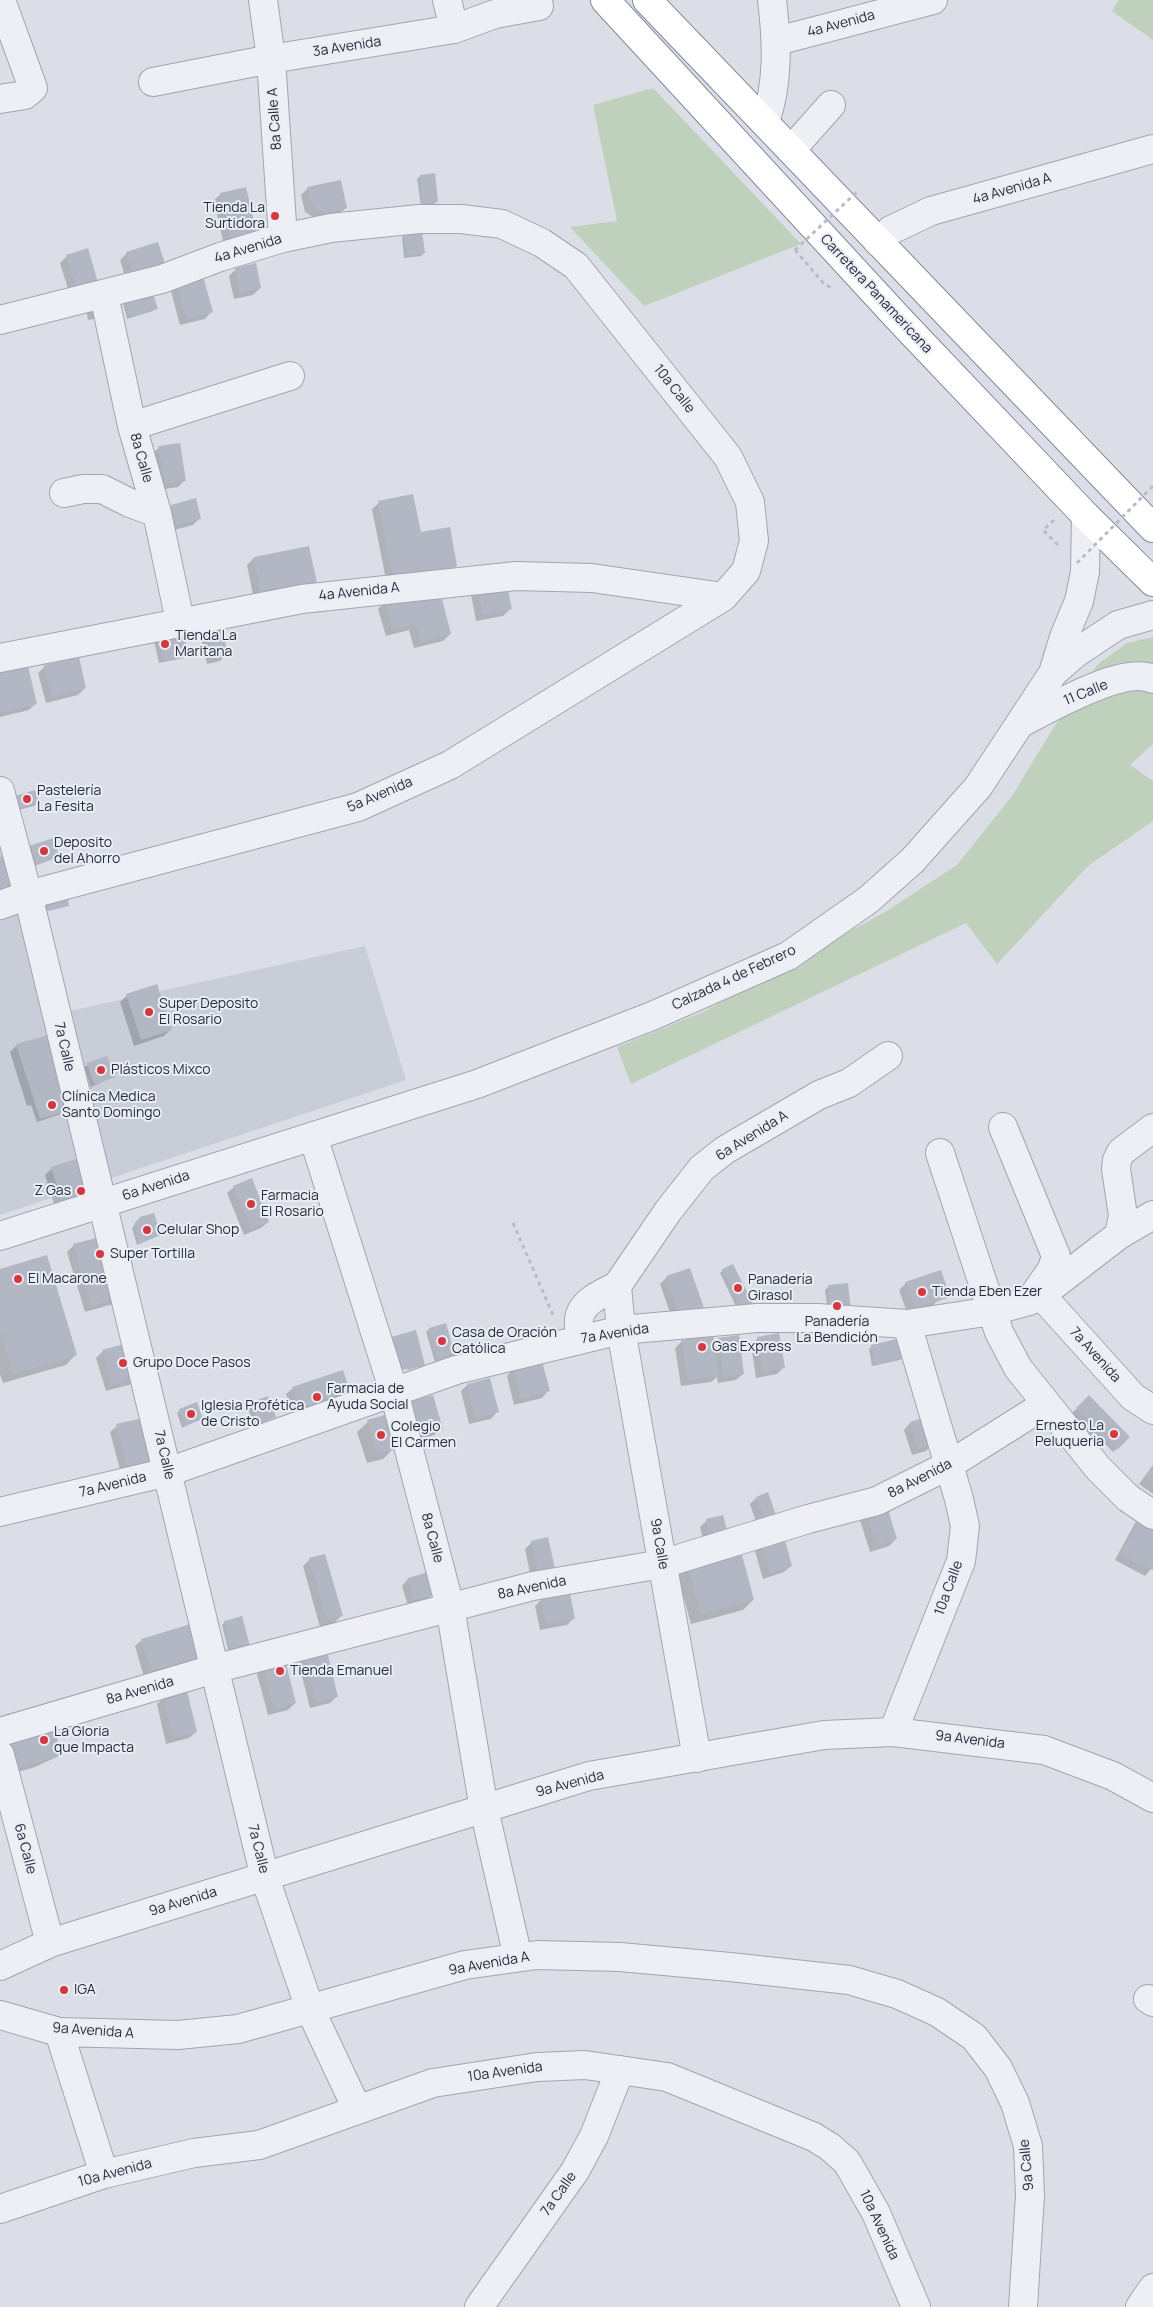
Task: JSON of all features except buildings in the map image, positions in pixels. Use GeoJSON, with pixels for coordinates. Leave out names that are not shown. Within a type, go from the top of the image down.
{"type":"FeatureCollection","features":[{"type":"Feature","properties":{"kind":"highway","name":"Carretera Panamericana"},"geometry":{"type":"LineString","coordinates":[[605,0],[898,318],[1086,516],[1153,582]]}},
{"type":"Feature","properties":{"kind":"highway"},"geometry":{"type":"LineString","coordinates":[[647,0],[1153,528]]}},
{"type":"Feature","properties":{"kind":"street"},"geometry":{"type":"LineString","coordinates":[[0,99],[25,94],[33,88],[1,0]]}},
{"type":"Feature","properties":{"kind":"street","name":"8a Calle A"},"geometry":{"type":"LineString","coordinates":[[263,0],[271,59],[283,238]]}},
{"type":"Feature","properties":{"kind":"street"},"geometry":{"type":"LineString","coordinates":[[447,0],[454,29]]}},
{"type":"Feature","properties":{"kind":"street"},"geometry":{"type":"LineString","coordinates":[[764,122],[772,100],[777,41],[772,0]]}},
{"type":"Feature","properties":{"kind":"street","name":"4a Avenida"},"geometry":{"type":"LineString","coordinates":[[777,41],[933,0]]}},
{"type":"Feature","properties":{"kind":"street","name":"3a Avenida"},"geometry":{"type":"LineString","coordinates":[[153,82],[271,59],[454,29],[495,14],[539,6]]}},
{"type":"Feature","properties":{"kind":"street"},"geometry":{"type":"LineString","coordinates":[[791,150],[831,105]]}},
{"type":"Feature","properties":{"kind":"street","name":"4a Avenida A"},"geometry":{"type":"LineString","coordinates":[[878,242],[891,230],[931,211],[1153,149]]}},
{"type":"Feature","properties":{"kind":"street","name":"4a Avenida"},"geometry":{"type":"LineString","coordinates":[[0,320],[162,279],[220,257],[283,238],[331,228],[419,219],[462,219],[502,224]]}},
{"type":"Feature","properties":{"kind":"street","name":"10a Calle"},"geometry":{"type":"LineString","coordinates":[[502,224],[542,243],[576,266],[728,457],[750,502],[754,541],[746,571],[723,597]]}},
{"type":"Feature","properties":{"kind":"street","name":"8a Calle"},"geometry":{"type":"LineString","coordinates":[[104,294],[132,426],[158,514],[180,621]]}},
{"type":"Feature","properties":{"kind":"street"},"geometry":{"type":"LineString","coordinates":[[132,426],[290,376]]}},
{"type":"Feature","properties":{"kind":"street"},"geometry":{"type":"LineString","coordinates":[[64,493],[83,488],[102,489],[130,504],[158,514]]}},
{"type":"Feature","properties":{"kind":"street","name":"Calzada 4 de Febrero"},"geometry":{"type":"LineString","coordinates":[[313,1136],[477,1084],[652,1016],[788,956],[868,900],[912,861],[978,787],[1023,722],[1053,673],[1064,636],[1079,601],[1085,572],[1086,516]]}},
{"type":"Feature","properties":{"kind":"street","name":"4a Avenida A"},"geometry":{"type":"LineString","coordinates":[[0,658],[302,598],[516,576],[592,578],[723,597]]}},
{"type":"Feature","properties":{"kind":"street","name":"5a Avenida"},"geometry":{"type":"LineString","coordinates":[[0,905],[358,806],[450,765],[723,597]]}},
{"type":"Feature","properties":{"kind":"street","name":"Calzada 4 de Febrero"},"geometry":{"type":"LineString","coordinates":[[1053,673],[1076,653],[1118,625],[1153,615]]}},
{"type":"Feature","properties":{"kind":"street","name":"11 Calle"},"geometry":{"type":"LineString","coordinates":[[1023,722],[1080,693],[1132,675],[1153,679]]}},
{"type":"Feature","properties":{"kind":"street","name":"7a Calle"},"geometry":{"type":"LineString","coordinates":[[0,791],[28,896],[101,1204],[168,1472],[264,1878],[310,2010],[357,2109]]}},
{"type":"Feature","properties":{"kind":"street","name":"6a Avenida A"},"geometry":{"type":"LineString","coordinates":[[617,1286],[668,1211],[702,1168],[725,1150],[819,1095],[849,1082],[888,1056]]}},
{"type":"Feature","properties":{"kind":"street"},"geometry":{"type":"LineString","coordinates":[[1003,1127],[1056,1256],[1052,1269],[1035,1298]]}},
{"type":"Feature","properties":{"kind":"street"},"geometry":{"type":"LineString","coordinates":[[1119,1236],[1123,1216],[1116,1169],[1117,1160],[1121,1152],[1153,1128]]}},
{"type":"Feature","properties":{"kind":"street","name":"8a Calle"},"geometry":{"type":"LineString","coordinates":[[313,1136],[394,1392],[450,1607],[484,1809],[516,1949]]}},
{"type":"Feature","properties":{"kind":"street","name":"6a Avenida"},"geometry":{"type":"LineString","coordinates":[[0,1236],[313,1136]]}},
{"type":"Feature","properties":{"kind":"street"},"geometry":{"type":"LineString","coordinates":[[940,1153],[999,1332],[1018,1368],[1098,1468],[1128,1498],[1153,1515]]}},
{"type":"Feature","properties":{"kind":"street","name":"7a Avenida"},"geometry":{"type":"LineString","coordinates":[[0,1512],[168,1472],[481,1362],[621,1330],[757,1318],[818,1318],[908,1324],[992,1311],[1035,1298],[1119,1236],[1153,1215]]}},
{"type":"Feature","properties":{"kind":"street"},"geometry":{"type":"LineString","coordinates":[[573,1341],[582,1311],[598,1295],[617,1286],[621,1330]]}},
{"type":"Feature","properties":{"kind":"street","name":"7a Avenida"},"geometry":{"type":"LineString","coordinates":[[1035,1298],[1132,1397],[1153,1410]]}},
{"type":"Feature","properties":{"kind":"street","name":"10a Calle"},"geometry":{"type":"LineString","coordinates":[[893,1732],[961,1561],[964,1526],[960,1499],[908,1324]]}},
{"type":"Feature","properties":{"kind":"street","name":"9a Calle"},"geometry":{"type":"LineString","coordinates":[[621,1330],[697,1758]]}},
{"type":"Feature","properties":{"kind":"street","name":"8a Avenida"},"geometry":{"type":"LineString","coordinates":[[0,1732],[214,1669],[450,1607],[533,1586],[662,1564],[808,1519],[876,1501],[949,1465],[1046,1404]]}},
{"type":"Feature","properties":{"kind":"street","name":"9a Avenida"},"geometry":{"type":"LineString","coordinates":[[0,1966],[50,1943],[589,1776],[824,1735],[893,1732],[1044,1750],[1113,1776],[1153,1798]]}},
{"type":"Feature","properties":{"kind":"street","name":"6a Calle"},"geometry":{"type":"LineString","coordinates":[[0,1755],[50,1943]]}},
{"type":"Feature","properties":{"kind":"street","name":"9a Avenida A"},"geometry":{"type":"LineString","coordinates":[[0,2015],[59,2032],[133,2035],[186,2034],[238,2029],[465,1966],[538,1955],[620,1957],[849,1980],[897,1994],[937,2012],[974,2037]]}},
{"type":"Feature","properties":{"kind":"street"},"geometry":{"type":"LineString","coordinates":[[59,2032],[104,2174]]}},
{"type":"Feature","properties":{"kind":"street","name":"9a Calle"},"geometry":{"type":"LineString","coordinates":[[974,2037],[998,2068],[1016,2103],[1028,2146],[1030,2196],[1023,2307]]}},
{"type":"Feature","properties":{"kind":"street","name":"10a Avenida"},"geometry":{"type":"LineString","coordinates":[[0,2209],[104,2174],[194,2153],[259,2145],[433,2082],[537,2067],[585,2065],[667,2077],[814,2137],[830,2147],[847,2162],[876,2213],[916,2307]]}},
{"type":"Feature","properties":{"kind":"street","name":"7a Calle"},"geometry":{"type":"LineString","coordinates":[[479,2307],[575,2170],[594,2136],[620,2070]]}},
{"type":"Feature","properties":{"kind":"street"},"geometry":{"type":"LineString","coordinates":[[1140,2307],[1153,2288]]}},
{"type":"Feature","properties":{"kind":"path"},"geometry":{"type":"LineString","coordinates":[[795,250],[859,190]]}},
{"type":"Feature","properties":{"kind":"path"},"geometry":{"type":"LineString","coordinates":[[1076,563],[1153,486]]}},
{"type":"Feature","properties":{"kind":"path"},"geometry":{"type":"LineString","coordinates":[[513,1223],[573,1341]]}},
{"type":"Feature","properties":{"kind":"shaded area"},"geometry":{"type":"Polygon","coordinates":[[[0,849],[47,1016],[365,946],[406,1080],[0,1215],[0,849]]]}},
{"type":"Feature","properties":{"kind":"green space"},"geometry":{"type":"Polygon","coordinates":[[[1119,0],[1153,0],[1153,40],[1112,11],[1119,0]]]}},
{"type":"Feature","properties":{"kind":"green space"},"geometry":{"type":"Polygon","coordinates":[[[653,88],[801,244],[644,306],[570,227],[617,221],[593,105],[653,88]]]}},
{"type":"Feature","properties":{"kind":"green space"},"geometry":{"type":"Polygon","coordinates":[[[1153,637],[1153,744],[1130,765],[1153,781],[1153,821],[1088,866],[997,964],[966,923],[631,1084],[617,1047],[703,1012],[885,912],[957,865],[1012,796],[1054,727],[1098,664],[1127,643],[1153,637]]]}},
{"type":"Feature","properties":{"kind":"place","name":"Tienda La Surtidora"},"geometry":{"type":"Point","coordinates":[275,216]}},
{"type":"Feature","properties":{"kind":"place","name":"Tienda La Maritana"},"geometry":{"type":"Point","coordinates":[165,644]}},
{"type":"Feature","properties":{"kind":"place","name":"Pastelería La Fesita"},"geometry":{"type":"Point","coordinates":[27,799]}},
{"type":"Feature","properties":{"kind":"place","name":"Deposito del Ahorro"},"geometry":{"type":"Point","coordinates":[44,851]}},
{"type":"Feature","properties":{"kind":"place","name":"Super Deposito El Rosario"},"geometry":{"type":"Point","coordinates":[149,1012]}},
{"type":"Feature","properties":{"kind":"place","name":"Plásticos Mixco"},"geometry":{"type":"Point","coordinates":[101,1070]}},
{"type":"Feature","properties":{"kind":"place","name":"Clínica Medica Santo Domingo"},"geometry":{"type":"Point","coordinates":[52,1105]}},
{"type":"Feature","properties":{"kind":"place","name":"Z Gas"},"geometry":{"type":"Point","coordinates":[81,1191]}},
{"type":"Feature","properties":{"kind":"place","name":"Farmacia El Rosario"},"geometry":{"type":"Point","coordinates":[251,1204]}},
{"type":"Feature","properties":{"kind":"place","name":"Celular Shop"},"geometry":{"type":"Point","coordinates":[147,1230]}},
{"type":"Feature","properties":{"kind":"place","name":"Super Tortilla"},"geometry":{"type":"Point","coordinates":[100,1254]}},
{"type":"Feature","properties":{"kind":"place","name":"El Macarone"},"geometry":{"type":"Point","coordinates":[18,1279]}},
{"type":"Feature","properties":{"kind":"place","name":"Panadería Girasol"},"geometry":{"type":"Point","coordinates":[738,1288]}},
{"type":"Feature","properties":{"kind":"place","name":"Tienda Eben Ezer"},"geometry":{"type":"Point","coordinates":[922,1292]}},
{"type":"Feature","properties":{"kind":"place","name":"Panadería La Bendición"},"geometry":{"type":"Point","coordinates":[837,1306]}},
{"type":"Feature","properties":{"kind":"place","name":"Casa de Oración Católica"},"geometry":{"type":"Point","coordinates":[442,1341]}},
{"type":"Feature","properties":{"kind":"place","name":"Gas Express"},"geometry":{"type":"Point","coordinates":[702,1347]}},
{"type":"Feature","properties":{"kind":"place","name":"Grupo Doce Pasos"},"geometry":{"type":"Point","coordinates":[123,1363]}},
{"type":"Feature","properties":{"kind":"place","name":"Farmacia de Ayuda Social"},"geometry":{"type":"Point","coordinates":[317,1397]}},
{"type":"Feature","properties":{"kind":"place","name":"Iglesia Profética de Cristo"},"geometry":{"type":"Point","coordinates":[191,1414]}},
{"type":"Feature","properties":{"kind":"place","name":"Ernesto La Peluqueria"},"geometry":{"type":"Point","coordinates":[1114,1434]}},
{"type":"Feature","properties":{"kind":"place","name":"Colegio El Carmen"},"geometry":{"type":"Point","coordinates":[381,1435]}},
{"type":"Feature","properties":{"kind":"place","name":"Tienda Emanuel"},"geometry":{"type":"Point","coordinates":[280,1671]}},
{"type":"Feature","properties":{"kind":"place","name":"La Gloria que Impacta"},"geometry":{"type":"Point","coordinates":[44,1740]}},
{"type":"Feature","properties":{"kind":"place","name":"IGA"},"geometry":{"type":"Point","coordinates":[64,1990]}}]}
